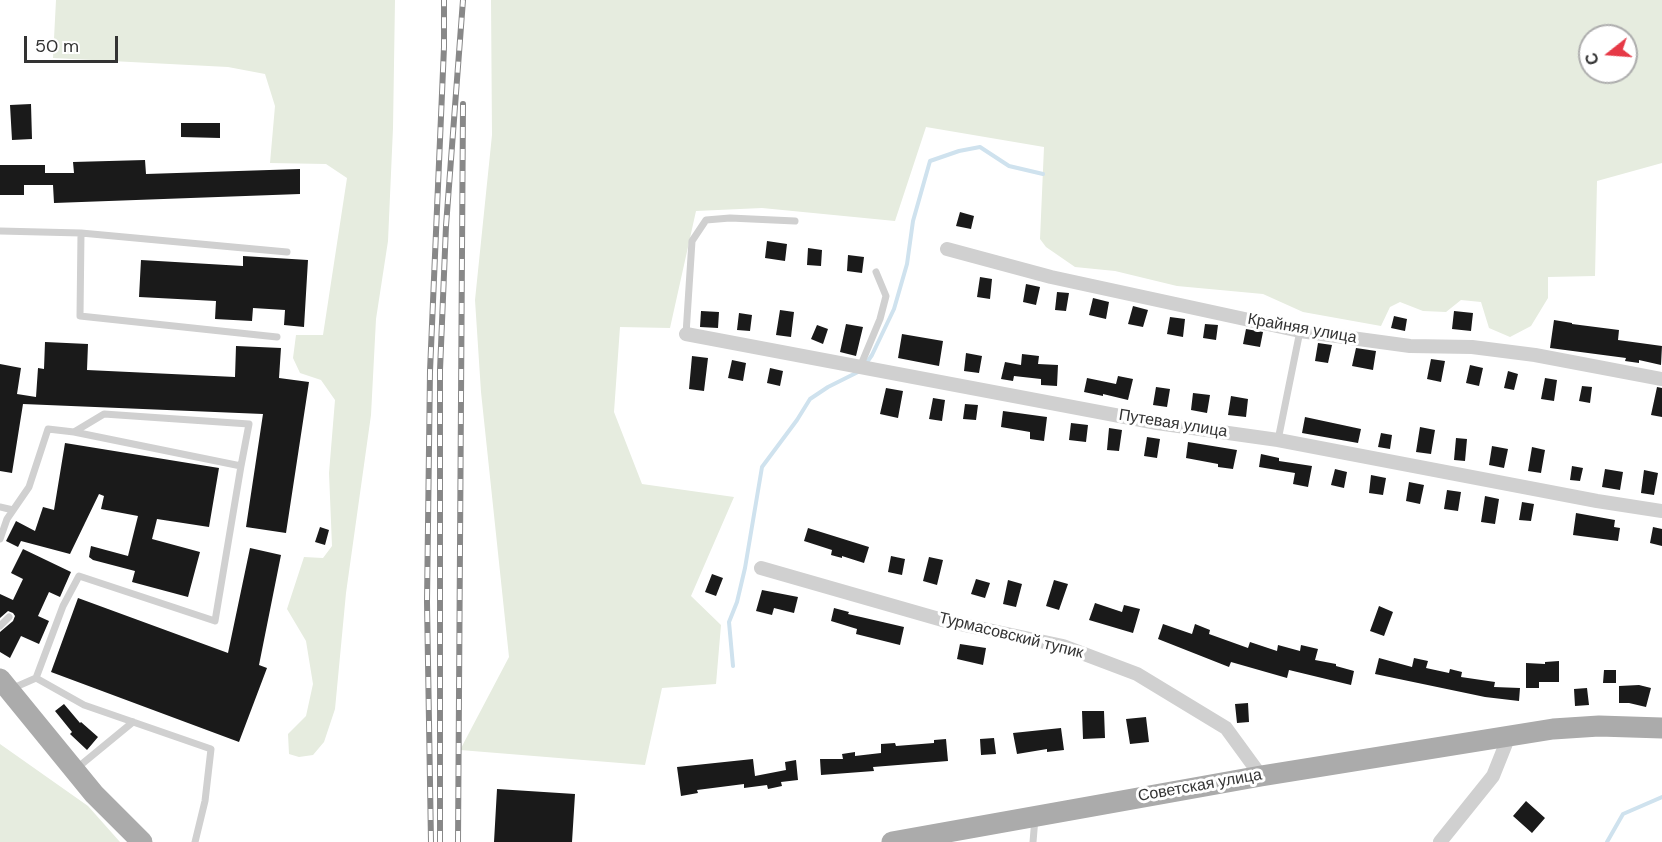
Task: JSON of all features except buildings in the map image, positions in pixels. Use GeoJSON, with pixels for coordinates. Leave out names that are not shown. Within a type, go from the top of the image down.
{"type":"FeatureCollection","features":[{"type":"Feature","properties":{"kind":"main road"},"geometry":{"type":"LineString","coordinates":[[5,684],[94,794],[142,842]]}},
{"type":"Feature","properties":{"kind":"main road","name":"Советская улица"},"geometry":{"type":"LineString","coordinates":[[892,842],[1260,776],[1553,729],[1599,726],[1662,728]]}},
{"type":"Feature","properties":{"kind":"street","name":"Крайняя улица"},"geometry":{"type":"LineString","coordinates":[[947,249],[1051,277],[1300,331],[1410,346],[1472,347],[1535,355],[1662,379]]}},
{"type":"Feature","properties":{"kind":"street","name":"Путевая улица"},"geometry":{"type":"LineString","coordinates":[[686,333],[1157,423],[1278,440],[1597,501],[1662,511]]}},
{"type":"Feature","properties":{"kind":"street","name":"Турмасовский тупик"},"geometry":{"type":"LineString","coordinates":[[761,568],[946,621],[1063,646],[1137,674],[1226,728],[1260,776]]}},
{"type":"Feature","properties":{"kind":"street"},"geometry":{"type":"LineString","coordinates":[[1440,842],[1493,776],[1509,736]]}},
{"type":"Feature","properties":{"kind":"lane"},"geometry":{"type":"LineString","coordinates":[[686,333],[692,241],[706,220],[730,218],[795,221]]}},
{"type":"Feature","properties":{"kind":"lane"},"geometry":{"type":"LineString","coordinates":[[0,231],[81,233],[287,252]]}},
{"type":"Feature","properties":{"kind":"lane"},"geometry":{"type":"LineString","coordinates":[[81,233],[80,316],[278,337]]}},
{"type":"Feature","properties":{"kind":"lane"},"geometry":{"type":"LineString","coordinates":[[865,367],[886,296],[876,272]]}},
{"type":"Feature","properties":{"kind":"lane"},"geometry":{"type":"LineString","coordinates":[[1278,440],[1300,331]]}},
{"type":"Feature","properties":{"kind":"lane"},"geometry":{"type":"LineString","coordinates":[[36,678],[63,606],[79,576],[215,621],[249,424],[104,414],[74,432]]}},
{"type":"Feature","properties":{"kind":"lane"},"geometry":{"type":"LineString","coordinates":[[0,539],[7,519],[29,487],[48,429],[74,432],[241,466]]}},
{"type":"Feature","properties":{"kind":"lane"},"geometry":{"type":"LineString","coordinates":[[0,507],[13,510]]}},
{"type":"Feature","properties":{"kind":"lane"},"geometry":{"type":"LineString","coordinates":[[0,626],[9,617]]}},
{"type":"Feature","properties":{"kind":"lane"},"geometry":{"type":"LineString","coordinates":[[5,684],[36,678],[84,705],[211,748],[205,801],[195,842]]}},
{"type":"Feature","properties":{"kind":"lane"},"geometry":{"type":"LineString","coordinates":[[75,770],[133,722]]}},
{"type":"Feature","properties":{"kind":"lane"},"geometry":{"type":"LineString","coordinates":[[1033,842],[1035,816]]}},
{"type":"Feature","properties":{"kind":"shaded area"},"geometry":{"type":"Polygon","coordinates":[[[56,0],[395,0],[388,241],[376,319],[371,415],[346,593],[335,709],[324,742],[313,755],[299,757],[289,754],[288,734],[306,716],[313,684],[306,641],[287,609],[304,557],[323,558],[332,546],[329,473],[335,400],[321,380],[300,373],[293,358],[296,335],[323,335],[347,178],[326,164],[270,163],[275,106],[265,74],[228,67],[53,58],[56,0]]]}},
{"type":"Feature","properties":{"kind":"shaded area"},"geometry":{"type":"Polygon","coordinates":[[[491,0],[1662,0],[1662,163],[1597,181],[1595,276],[1548,277],[1548,298],[1531,326],[1510,337],[1489,328],[1481,302],[1461,300],[1446,312],[1423,311],[1400,302],[1390,307],[1381,326],[1303,312],[1263,294],[1177,286],[1115,271],[1075,267],[1046,247],[1040,239],[1044,147],[926,127],[895,221],[762,208],[696,211],[670,328],[620,327],[614,412],[642,484],[734,497],[691,596],[721,625],[716,684],[662,688],[645,765],[460,750],[509,657],[481,392],[475,300],[492,135],[491,0]]]}},
{"type":"Feature","properties":{"kind":"shaded area"},"geometry":{"type":"Polygon","coordinates":[[[0,744],[88,806],[120,842],[0,842],[0,744]]]}},
{"type":"Feature","properties":{"kind":"waterway"},"geometry":{"type":"LineString","coordinates":[[865,365],[894,309],[907,264],[913,221],[930,161],[959,151],[980,147],[1009,166],[1043,174]]}},
{"type":"Feature","properties":{"kind":"waterway"},"geometry":{"type":"LineString","coordinates":[[733,666],[729,622],[737,602],[745,568],[762,467],[810,399],[860,371]]}},
{"type":"Feature","properties":{"kind":"waterway"},"geometry":{"type":"LineString","coordinates":[[1607,842],[1623,814],[1662,797]]}},
{"type":"Feature","properties":{"kind":"railway"},"geometry":{"type":"LineString","coordinates":[[431,842],[427,602],[430,371],[444,0]]}},
{"type":"Feature","properties":{"kind":"railway"},"geometry":{"type":"LineString","coordinates":[[440,842],[440,370],[446,226],[463,0]]}},
{"type":"Feature","properties":{"kind":"railway"},"geometry":{"type":"LineString","coordinates":[[458,842],[463,104]]}}]}
